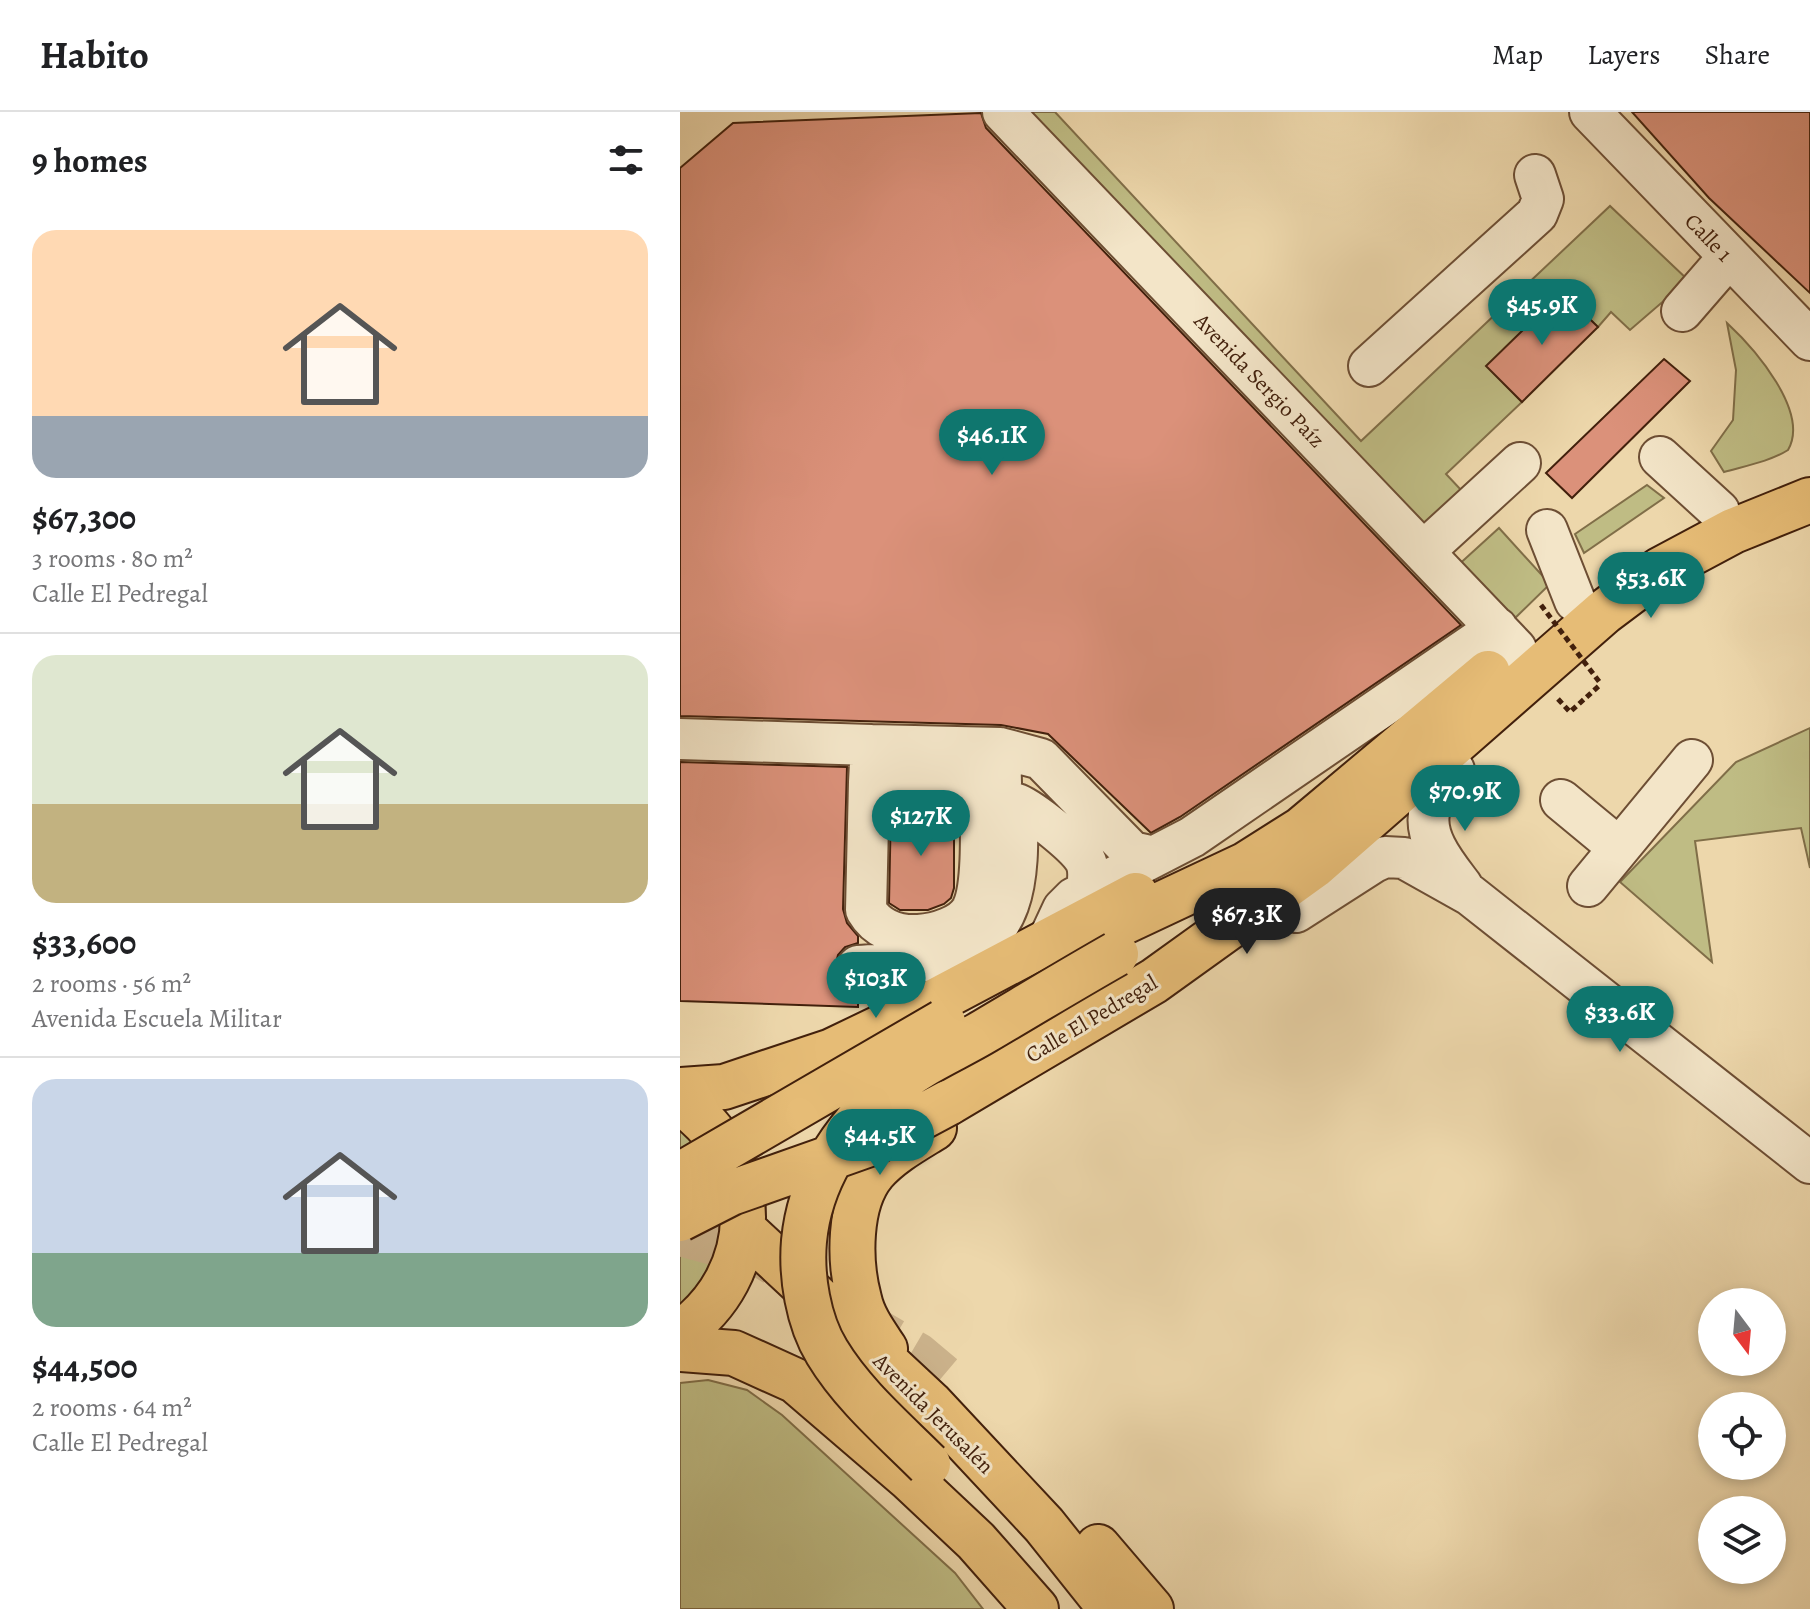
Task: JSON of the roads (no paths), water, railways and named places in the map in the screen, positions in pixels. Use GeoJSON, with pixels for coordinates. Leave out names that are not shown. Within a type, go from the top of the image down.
{"type":"FeatureCollection","features":[{"type":"Feature","properties":{"kind":"main road","name":"Calle El Pedregal"},"geometry":{"type":"LineString","coordinates":[[680,1219],[731,1193],[841,1156],[911,1126],[1154,981],[1314,866],[1480,719],[1566,612],[1621,562],[1719,511],[1810,472]]}},
{"type":"Feature","properties":{"kind":"main road","name":"Calle El Pedregal"},"geometry":{"type":"LineString","coordinates":[[1114,940],[1181,920],[1213,899],[1302,829],[1507,638],[1660,570],[1733,531],[1810,500]]}},
{"type":"Feature","properties":{"kind":"main road"},"geometry":{"type":"LineString","coordinates":[[1151,1609],[936,1390],[883,1347],[864,1313],[854,1267],[859,1204],[872,1174],[900,1148],[1172,997],[1296,912],[1545,684],[1566,612]]}},
{"type":"Feature","properties":{"kind":"main road"},"geometry":{"type":"LineString","coordinates":[[680,1090],[724,1087],[832,1051],[1168,881],[1302,829]]}},
{"type":"Feature","properties":{"kind":"main road"},"geometry":{"type":"LineString","coordinates":[[680,1175],[853,1072],[1114,940]]}},
{"type":"Feature","properties":{"kind":"main road"},"geometry":{"type":"LineString","coordinates":[[1069,1609],[1040,1574],[852,1386],[825,1349],[820,1336],[804,1280],[803,1256],[809,1205],[817,1181],[830,1156],[861,1117],[893,1086],[1114,940]]}},
{"type":"Feature","properties":{"kind":"main road"},"geometry":{"type":"LineString","coordinates":[[680,1102],[700,1117],[724,1146],[742,1211],[736,1263],[726,1284],[705,1312],[680,1333]]}},
{"type":"Feature","properties":{"kind":"main road"},"geometry":{"type":"LineString","coordinates":[[742,1211],[776,1187],[875,1152],[957,1114]]}},
{"type":"Feature","properties":{"kind":"main road","name":"Avenida Jerusalén"},"geometry":{"type":"LineString","coordinates":[[742,1211],[936,1390],[1111,1609]]}},
{"type":"Feature","properties":{"kind":"main road"},"geometry":{"type":"LineString","coordinates":[[680,1349],[734,1353],[768,1367],[808,1390],[976,1541],[1036,1609]]}},
{"type":"Feature","properties":{"kind":"street","name":"Avenida Sergio Paíz"},"geometry":{"type":"LineString","coordinates":[[1003,112],[1507,638]]}},
{"type":"Feature","properties":{"kind":"street","name":"Calle 1"},"geometry":{"type":"LineString","coordinates":[[1601,119],[1728,258],[1810,340]]}},
{"type":"Feature","properties":{"kind":"street"},"geometry":{"type":"LineString","coordinates":[[1369,366],[1537,214],[1543,199],[1535,175]]}},
{"type":"Feature","properties":{"kind":"street"},"geometry":{"type":"LineString","coordinates":[[1682,311],[1728,258]]}},
{"type":"Feature","properties":{"kind":"street"},"geometry":{"type":"LineString","coordinates":[[1660,457],[1719,511]]}},
{"type":"Feature","properties":{"kind":"street"},"geometry":{"type":"LineString","coordinates":[[1424,551],[1520,463]]}},
{"type":"Feature","properties":{"kind":"street"},"geometry":{"type":"LineString","coordinates":[[1547,530],[1566,612]]}},
{"type":"Feature","properties":{"kind":"street"},"geometry":{"type":"LineString","coordinates":[[1049,939],[1063,909],[1074,898],[1150,856],[1192,837],[1507,638]]}},
{"type":"Feature","properties":{"kind":"street"},"geometry":{"type":"LineString","coordinates":[[680,739],[1000,779],[1041,759],[1132,852],[1150,856]]}},
{"type":"Feature","properties":{"kind":"street"},"geometry":{"type":"LineString","coordinates":[[1588,886],[1692,760]]}},
{"type":"Feature","properties":{"kind":"street"},"geometry":{"type":"LineString","coordinates":[[870,763],[866,910],[875,925],[905,936],[928,935],[953,926],[972,910],[1000,779]]}},
{"type":"Feature","properties":{"kind":"street"},"geometry":{"type":"LineString","coordinates":[[1454,770],[1430,808],[1429,816],[1439,853],[1470,895]]}},
{"type":"Feature","properties":{"kind":"street"},"geometry":{"type":"LineString","coordinates":[[1000,779],[1085,860],[1089,874],[1087,891]]}},
{"type":"Feature","properties":{"kind":"street"},"geometry":{"type":"LineString","coordinates":[[858,966],[940,960],[987,938],[1001,923],[1011,903],[1018,859],[1000,779]]}},
{"type":"Feature","properties":{"kind":"street"},"geometry":{"type":"LineString","coordinates":[[1561,800],[1619,848]]}},
{"type":"Feature","properties":{"kind":"street"},"geometry":{"type":"LineString","coordinates":[[1296,912],[1353,873],[1385,857],[1404,858],[1470,895],[1810,1163]]}},
{"type":"Feature","properties":{"kind":"tunnel"},"geometry":{"type":"LineString","coordinates":[[680,1234],[762,1256],[775,1264]]}},
{"type":"Feature","properties":{"kind":"tunnel"},"geometry":{"type":"LineString","coordinates":[[855,1318],[918,1355],[943,1376]]}}]}
